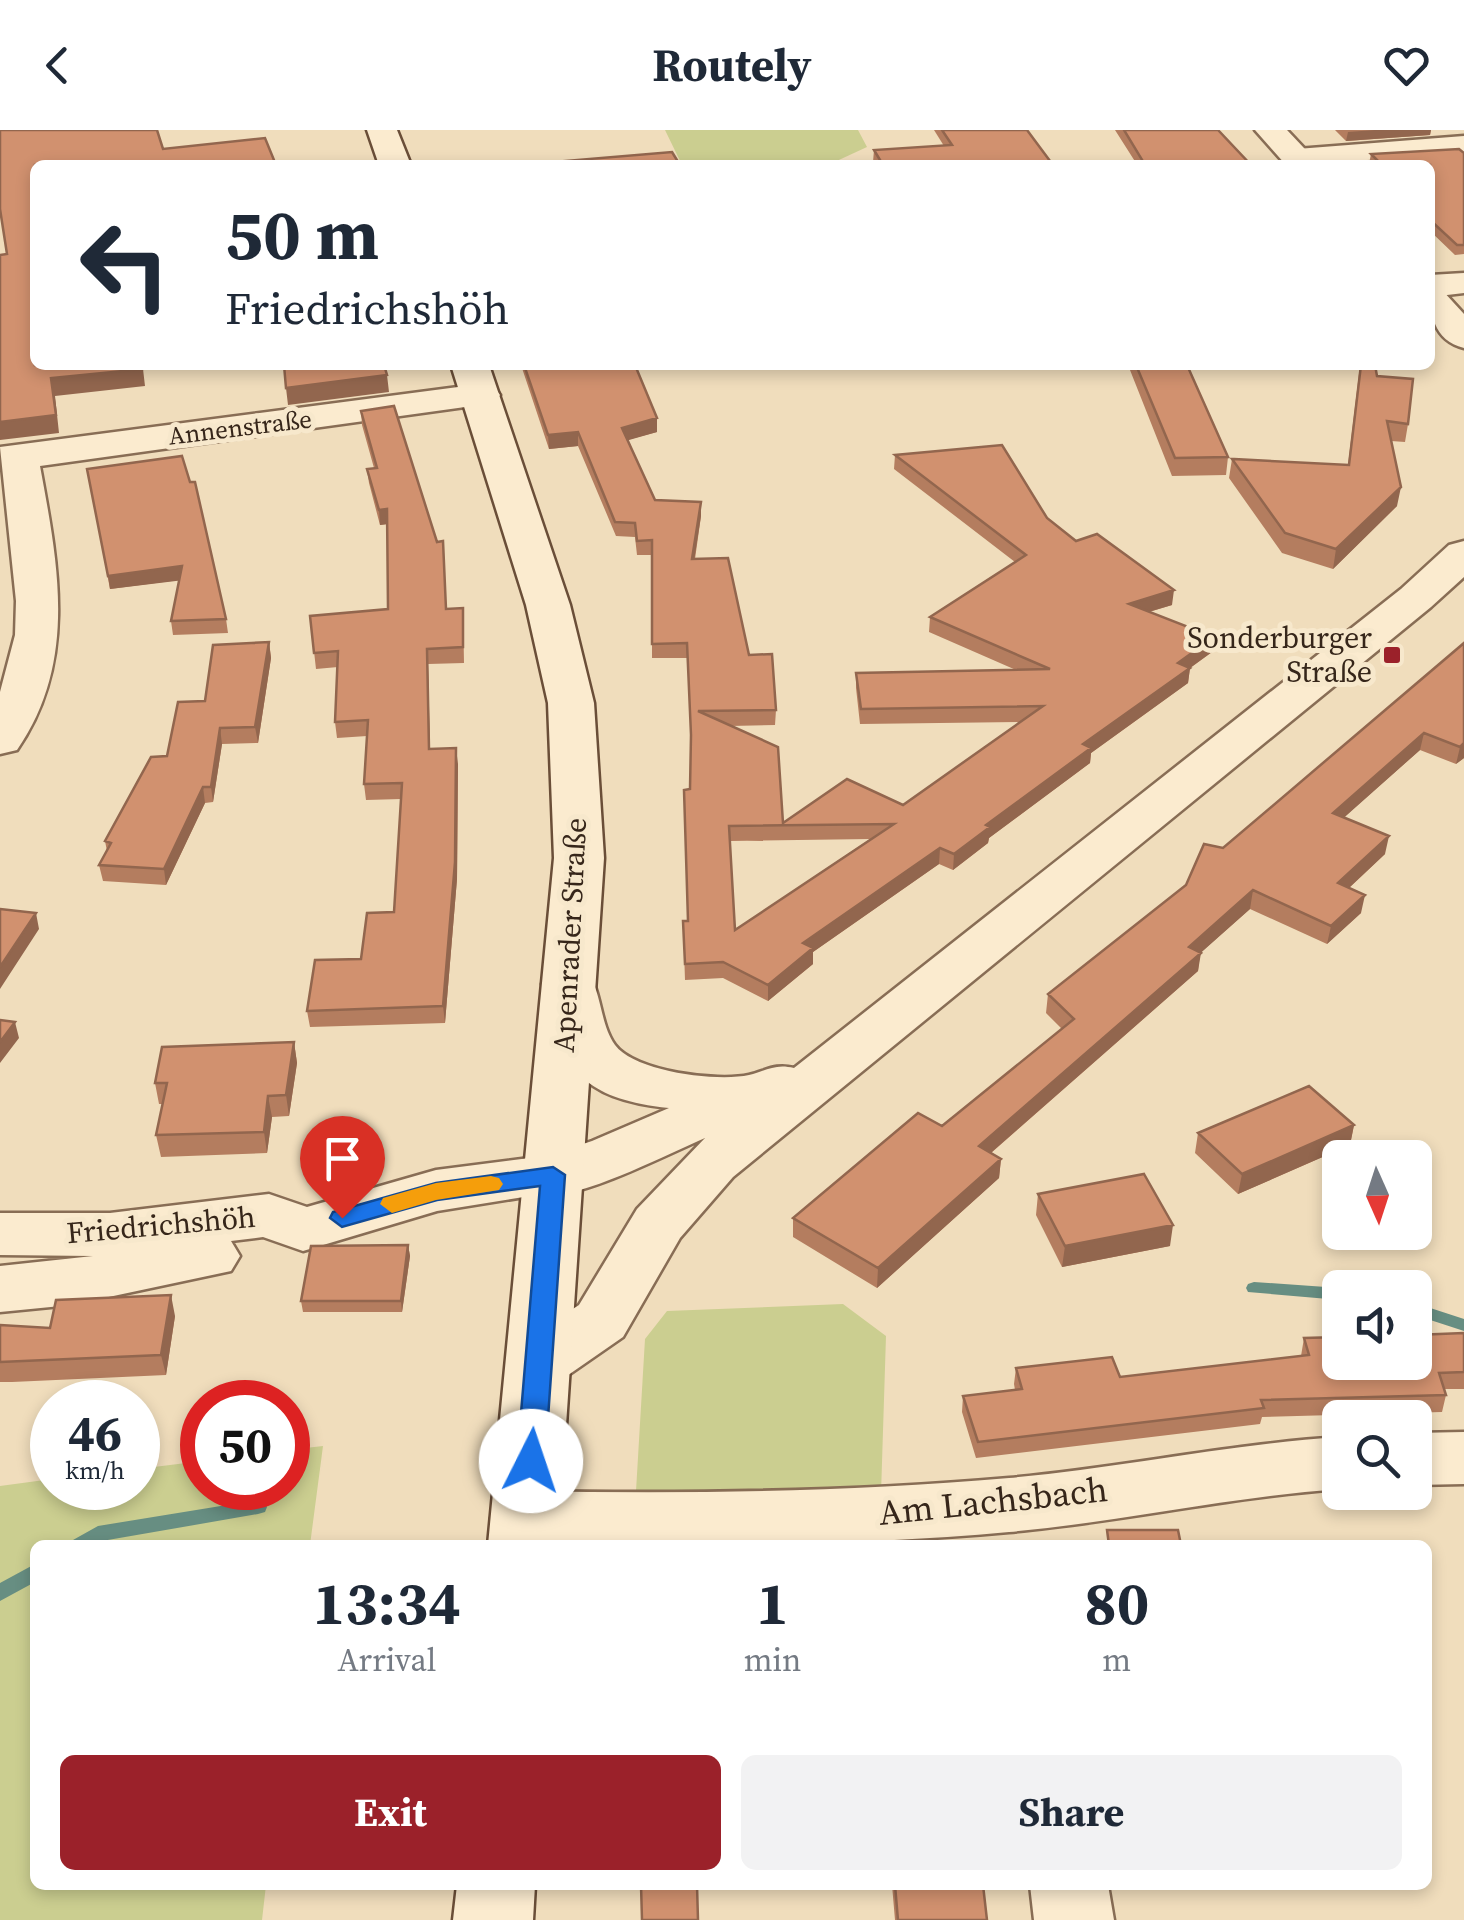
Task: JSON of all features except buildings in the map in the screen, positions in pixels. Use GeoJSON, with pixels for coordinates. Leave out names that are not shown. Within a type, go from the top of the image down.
{"type":"FeatureCollection","features":[{"type":"Feature","properties":{"kind":"street"},"geometry":{"type":"LineString","coordinates":[[393,160],[382,130],[396,130]]}},
{"type":"Feature","properties":{"kind":"street"},"geometry":{"type":"LineString","coordinates":[[1270,130],[1300,160]]}},
{"type":"Feature","properties":{"kind":"street"},"geometry":{"type":"LineString","coordinates":[[1312,160],[1464,146]]}},
{"type":"Feature","properties":{"kind":"street"},"geometry":{"type":"LineString","coordinates":[[1435,286],[1464,284]]}},
{"type":"Feature","properties":{"kind":"street"},"geometry":{"type":"LineString","coordinates":[[1435,303],[1464,337]]}},
{"type":"Feature","properties":{"kind":"street","name":"Annenstraße"},"geometry":{"type":"LineString","coordinates":[[9,457],[475,380]]}},
{"type":"Feature","properties":{"kind":"street","name":"Apenrader Straße"},"geometry":{"type":"LineString","coordinates":[[475,380],[548,605],[571,703],[579,858],[524,1532]]}},
{"type":"Feature","properties":{"kind":"street"},"geometry":{"type":"LineString","coordinates":[[0,740],[15,716],[34,660],[42,598],[9,457]]}},
{"type":"Feature","properties":{"kind":"street"},"geometry":{"type":"LineString","coordinates":[[538,1363],[601,1321],[658,1224],[712,1163],[1416,598],[1464,554]]}},
{"type":"Feature","properties":{"kind":"street"},"geometry":{"type":"LineString","coordinates":[[569,984],[590,1051],[615,1075],[666,1089],[757,1094]]}},
{"type":"Feature","properties":{"kind":"street"},"geometry":{"type":"LineString","coordinates":[[553,1175],[613,1155],[757,1094],[859,1044]]}},
{"type":"Feature","properties":{"kind":"street"},"geometry":{"type":"LineString","coordinates":[[0,1289],[71,1284],[234,1251],[436,1192],[553,1175],[664,1172],[712,1163]]}},
{"type":"Feature","properties":{"kind":"street","name":"Friedrichshöh"},"geometry":{"type":"LineString","coordinates":[[0,1234],[110,1235],[269,1215],[303,1230]]}},
{"type":"Feature","properties":{"kind":"street"},"geometry":{"type":"LineString","coordinates":[[1432,1459],[1464,1458]]}},
{"type":"Feature","properties":{"kind":"street","name":"Am Lachsbach"},"geometry":{"type":"LineString","coordinates":[[524,1532],[774,1520],[1016,1525],[1269,1466],[1322,1463]]}},
{"type":"Feature","properties":{"kind":"street"},"geometry":{"type":"LineString","coordinates":[[493,1920],[496,1890]]}},
{"type":"Feature","properties":{"kind":"street"},"geometry":{"type":"LineString","coordinates":[[1070,1890],[1074,1920]]}},
{"type":"Feature","properties":{"kind":"green space"},"geometry":{"type":"Polygon","coordinates":[[[665,130],[858,130],[867,147],[839,160],[680,160],[665,130]]]}},
{"type":"Feature","properties":{"kind":"green space"},"geometry":{"type":"Polygon","coordinates":[[[843,1304],[886,1336],[881,1494],[636,1491],[645,1339],[667,1311],[843,1304]]]}},
{"type":"Feature","properties":{"kind":"green space"},"geometry":{"type":"Polygon","coordinates":[[[323,1446],[311,1540],[30,1540],[30,1890],[265,1890],[262,1920],[0,1920],[0,1486],[30,1482],[30,1510],[160,1510],[160,1466],[180,1464],[180,1510],[310,1510],[310,1447],[323,1446]]]}},
{"type":"Feature","properties":{"kind":"waterway"},"geometry":{"type":"LineString","coordinates":[[1254,1288],[1322,1293]]}},
{"type":"Feature","properties":{"kind":"waterway"},"geometry":{"type":"LineString","coordinates":[[1432,1315],[1464,1325]]}},
{"type":"Feature","properties":{"kind":"waterway"},"geometry":{"type":"LineString","coordinates":[[88,1540],[98,1534],[240,1510]]}},
{"type":"Feature","properties":{"kind":"waterway"},"geometry":{"type":"LineString","coordinates":[[0,1593],[30,1575]]}},
{"type":"Feature","properties":{"kind":"slow traffic"},"geometry":{"type":"LineString","coordinates":[[392,1204],[436,1192],[491,1184]]}},
{"type":"Feature","properties":{"kind":"place","name":"Sonderburger Straße"},"geometry":{"type":"Point","coordinates":[1392,655]}},
{"type":"Feature","properties":{"kind":"route"},"geometry":{"type":"LineString","coordinates":[[342,1218],[436,1192],[553,1175],[531,1461]]}}]}
